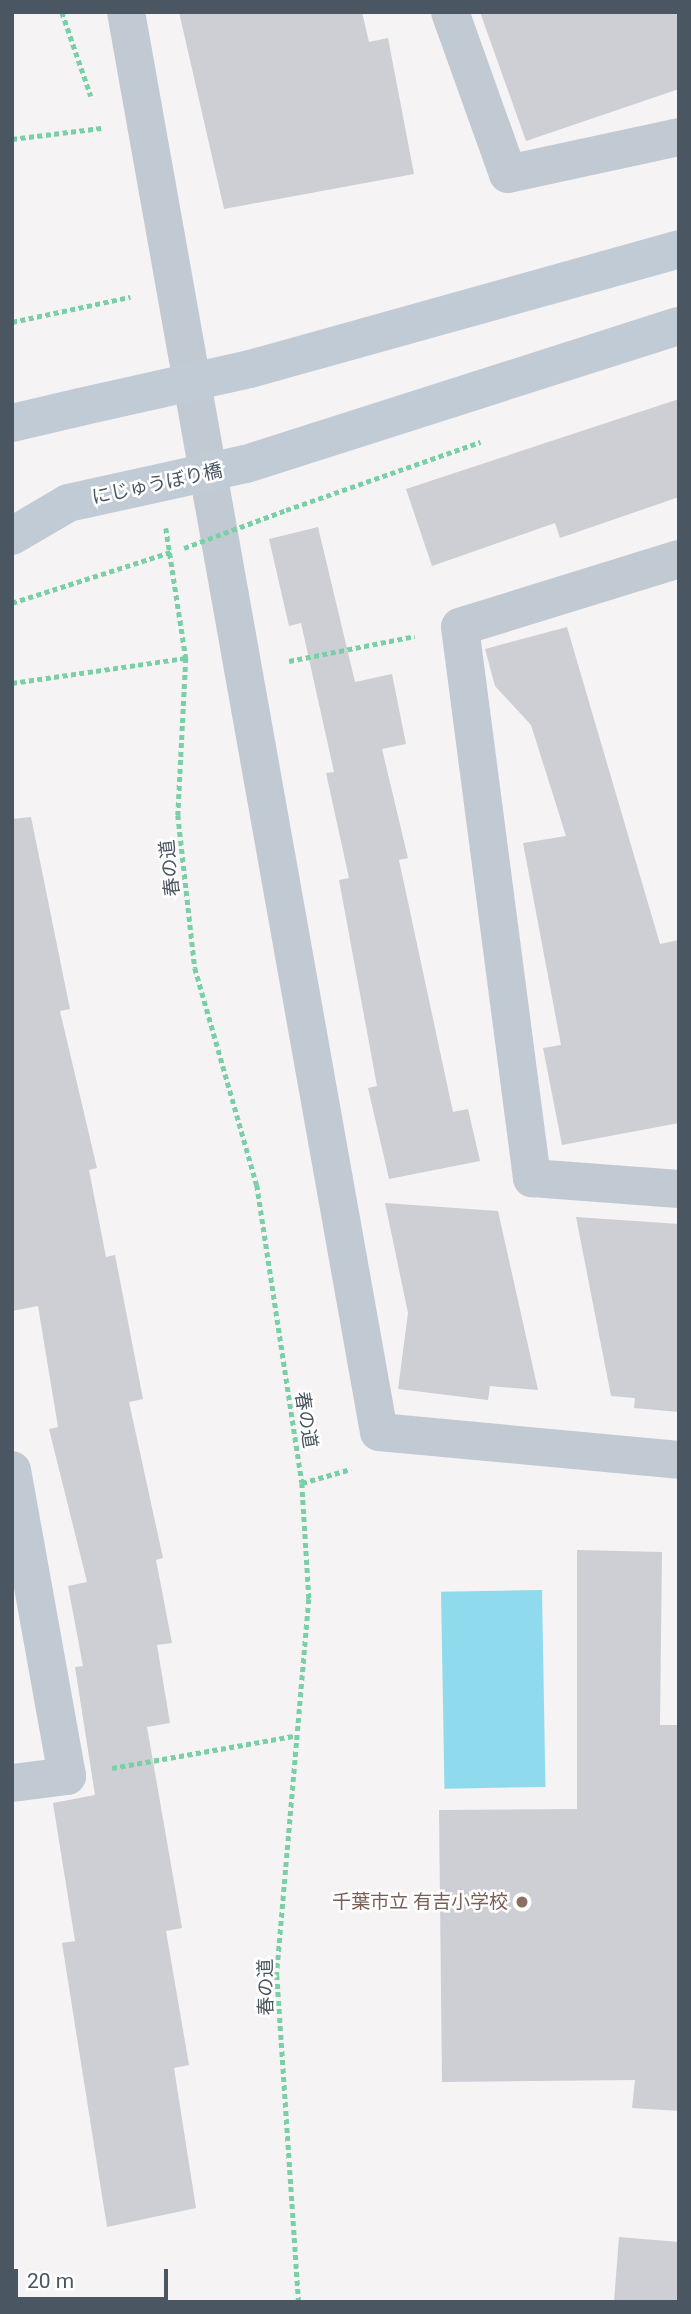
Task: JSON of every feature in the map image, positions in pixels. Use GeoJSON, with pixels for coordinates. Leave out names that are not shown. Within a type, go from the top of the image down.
{"type":"FeatureCollection","features":[{"type":"Feature","properties":{"kind":"street"},"geometry":{"type":"LineString","coordinates":[[126,12],[379,1432],[679,1460]]}},
{"type":"Feature","properties":{"kind":"street"},"geometry":{"type":"LineString","coordinates":[[450,12],[508,174],[679,137]]}},
{"type":"Feature","properties":{"kind":"street"},"geometry":{"type":"LineString","coordinates":[[12,423],[250,369],[679,249]]}},
{"type":"Feature","properties":{"kind":"street","name":"にじゅうぼり橋"},"geometry":{"type":"LineString","coordinates":[[12,515],[246,464],[679,326]]}},
{"type":"Feature","properties":{"kind":"street"},"geometry":{"type":"LineString","coordinates":[[12,405],[80,407]]}},
{"type":"Feature","properties":{"kind":"street"},"geometry":{"type":"LineString","coordinates":[[12,536],[68,503]]}},
{"type":"Feature","properties":{"kind":"street"},"geometry":{"type":"LineString","coordinates":[[679,559],[460,627],[532,1178],[679,1189]]}},
{"type":"Feature","properties":{"kind":"street"},"geometry":{"type":"LineString","coordinates":[[12,1470],[67,1776],[12,1783]]}},
{"type":"Feature","properties":{"kind":"path"},"geometry":{"type":"LineString","coordinates":[[12,139],[102,127]]}},
{"type":"Feature","properties":{"kind":"path"},"geometry":{"type":"LineString","coordinates":[[12,322],[134,296]]}},
{"type":"Feature","properties":{"kind":"path"},"geometry":{"type":"LineString","coordinates":[[12,603],[184,548],[286,510]]}},
{"type":"Feature","properties":{"kind":"path","name":"春の道"},"geometry":{"type":"LineString","coordinates":[[169,553],[187,658],[178,815],[195,968],[257,1185],[302,1483],[309,1598],[293,1735],[277,1975],[299,2302]]}},
{"type":"Feature","properties":{"kind":"path"},"geometry":{"type":"LineString","coordinates":[[243,669],[460,627]]}},
{"type":"Feature","properties":{"kind":"path"},"geometry":{"type":"LineString","coordinates":[[12,683],[187,658]]}},
{"type":"Feature","properties":{"kind":"path"},"geometry":{"type":"LineString","coordinates":[[67,1776],[293,1735]]}},
{"type":"Feature","properties":{"kind":"water"},"geometry":{"type":"Polygon","coordinates":[[[542,1590],[545,1787],[444,1789],[441,1592],[542,1590]]]}},
{"type":"Feature","properties":{"kind":"building"},"geometry":{"type":"Polygon","coordinates":[[[179,12],[362,12],[369,42],[388,38],[414,174],[224,209],[179,12]]]}},
{"type":"Feature","properties":{"kind":"building"},"geometry":{"type":"Polygon","coordinates":[[[480,12],[679,12],[679,89],[526,141],[480,12]]]}},
{"type":"Feature","properties":{"kind":"building"},"geometry":{"type":"Polygon","coordinates":[[[679,399],[679,497],[560,538],[555,523],[432,566],[406,489],[679,399]]]}},
{"type":"Feature","properties":{"kind":"building"},"geometry":{"type":"Polygon","coordinates":[[[318,527],[355,682],[392,674],[406,744],[382,749],[408,858],[399,860],[453,1112],[468,1109],[480,1161],[389,1179],[368,1088],[377,1086],[339,880],[349,878],[326,773],[334,772],[301,623],[289,626],[269,539],[318,527]]]}},
{"type":"Feature","properties":{"kind":"building"},"geometry":{"type":"Polygon","coordinates":[[[567,627],[660,944],[679,940],[679,1123],[562,1145],[543,1048],[561,1045],[523,843],[566,836],[531,725],[495,686],[485,649],[567,627]]]}},
{"type":"Feature","properties":{"kind":"building"},"geometry":{"type":"Polygon","coordinates":[[[31,817],[70,1009],[60,1011],[97,1168],[89,1170],[106,1257],[115,1255],[143,1399],[129,1402],[163,1558],[156,1560],[172,1643],[157,1645],[170,1723],[147,1727],[182,1928],[166,1931],[189,2065],[174,2068],[196,2208],[107,2227],[62,1943],[75,1941],[53,1803],[95,1795],[75,1667],[83,1666],[68,1586],[87,1582],[49,1429],[58,1427],[38,1306],[12,1311],[12,819],[31,817]]]}},
{"type":"Feature","properties":{"kind":"building"},"geometry":{"type":"Polygon","coordinates":[[[385,1203],[498,1211],[538,1390],[490,1386],[488,1400],[398,1389],[408,1313],[385,1203]]]}},
{"type":"Feature","properties":{"kind":"building"},"geometry":{"type":"Polygon","coordinates":[[[576,1217],[679,1224],[679,1412],[634,1408],[635,1398],[611,1396],[576,1217]]]}},
{"type":"Feature","properties":{"kind":"building"},"geometry":{"type":"Polygon","coordinates":[[[577,1550],[662,1552],[660,1725],[679,1725],[679,2111],[632,2108],[635,2080],[442,2082],[439,1810],[577,1809],[577,1550]]]}},
{"type":"Feature","properties":{"kind":"building"},"geometry":{"type":"Polygon","coordinates":[[[619,2237],[679,2242],[679,2302],[614,2302],[619,2237]]]}},
{"type":"Feature","properties":{"kind":"place","name":"千葉市立 有吉小学校"},"geometry":{"type":"Point","coordinates":[522,1902]}}]}
